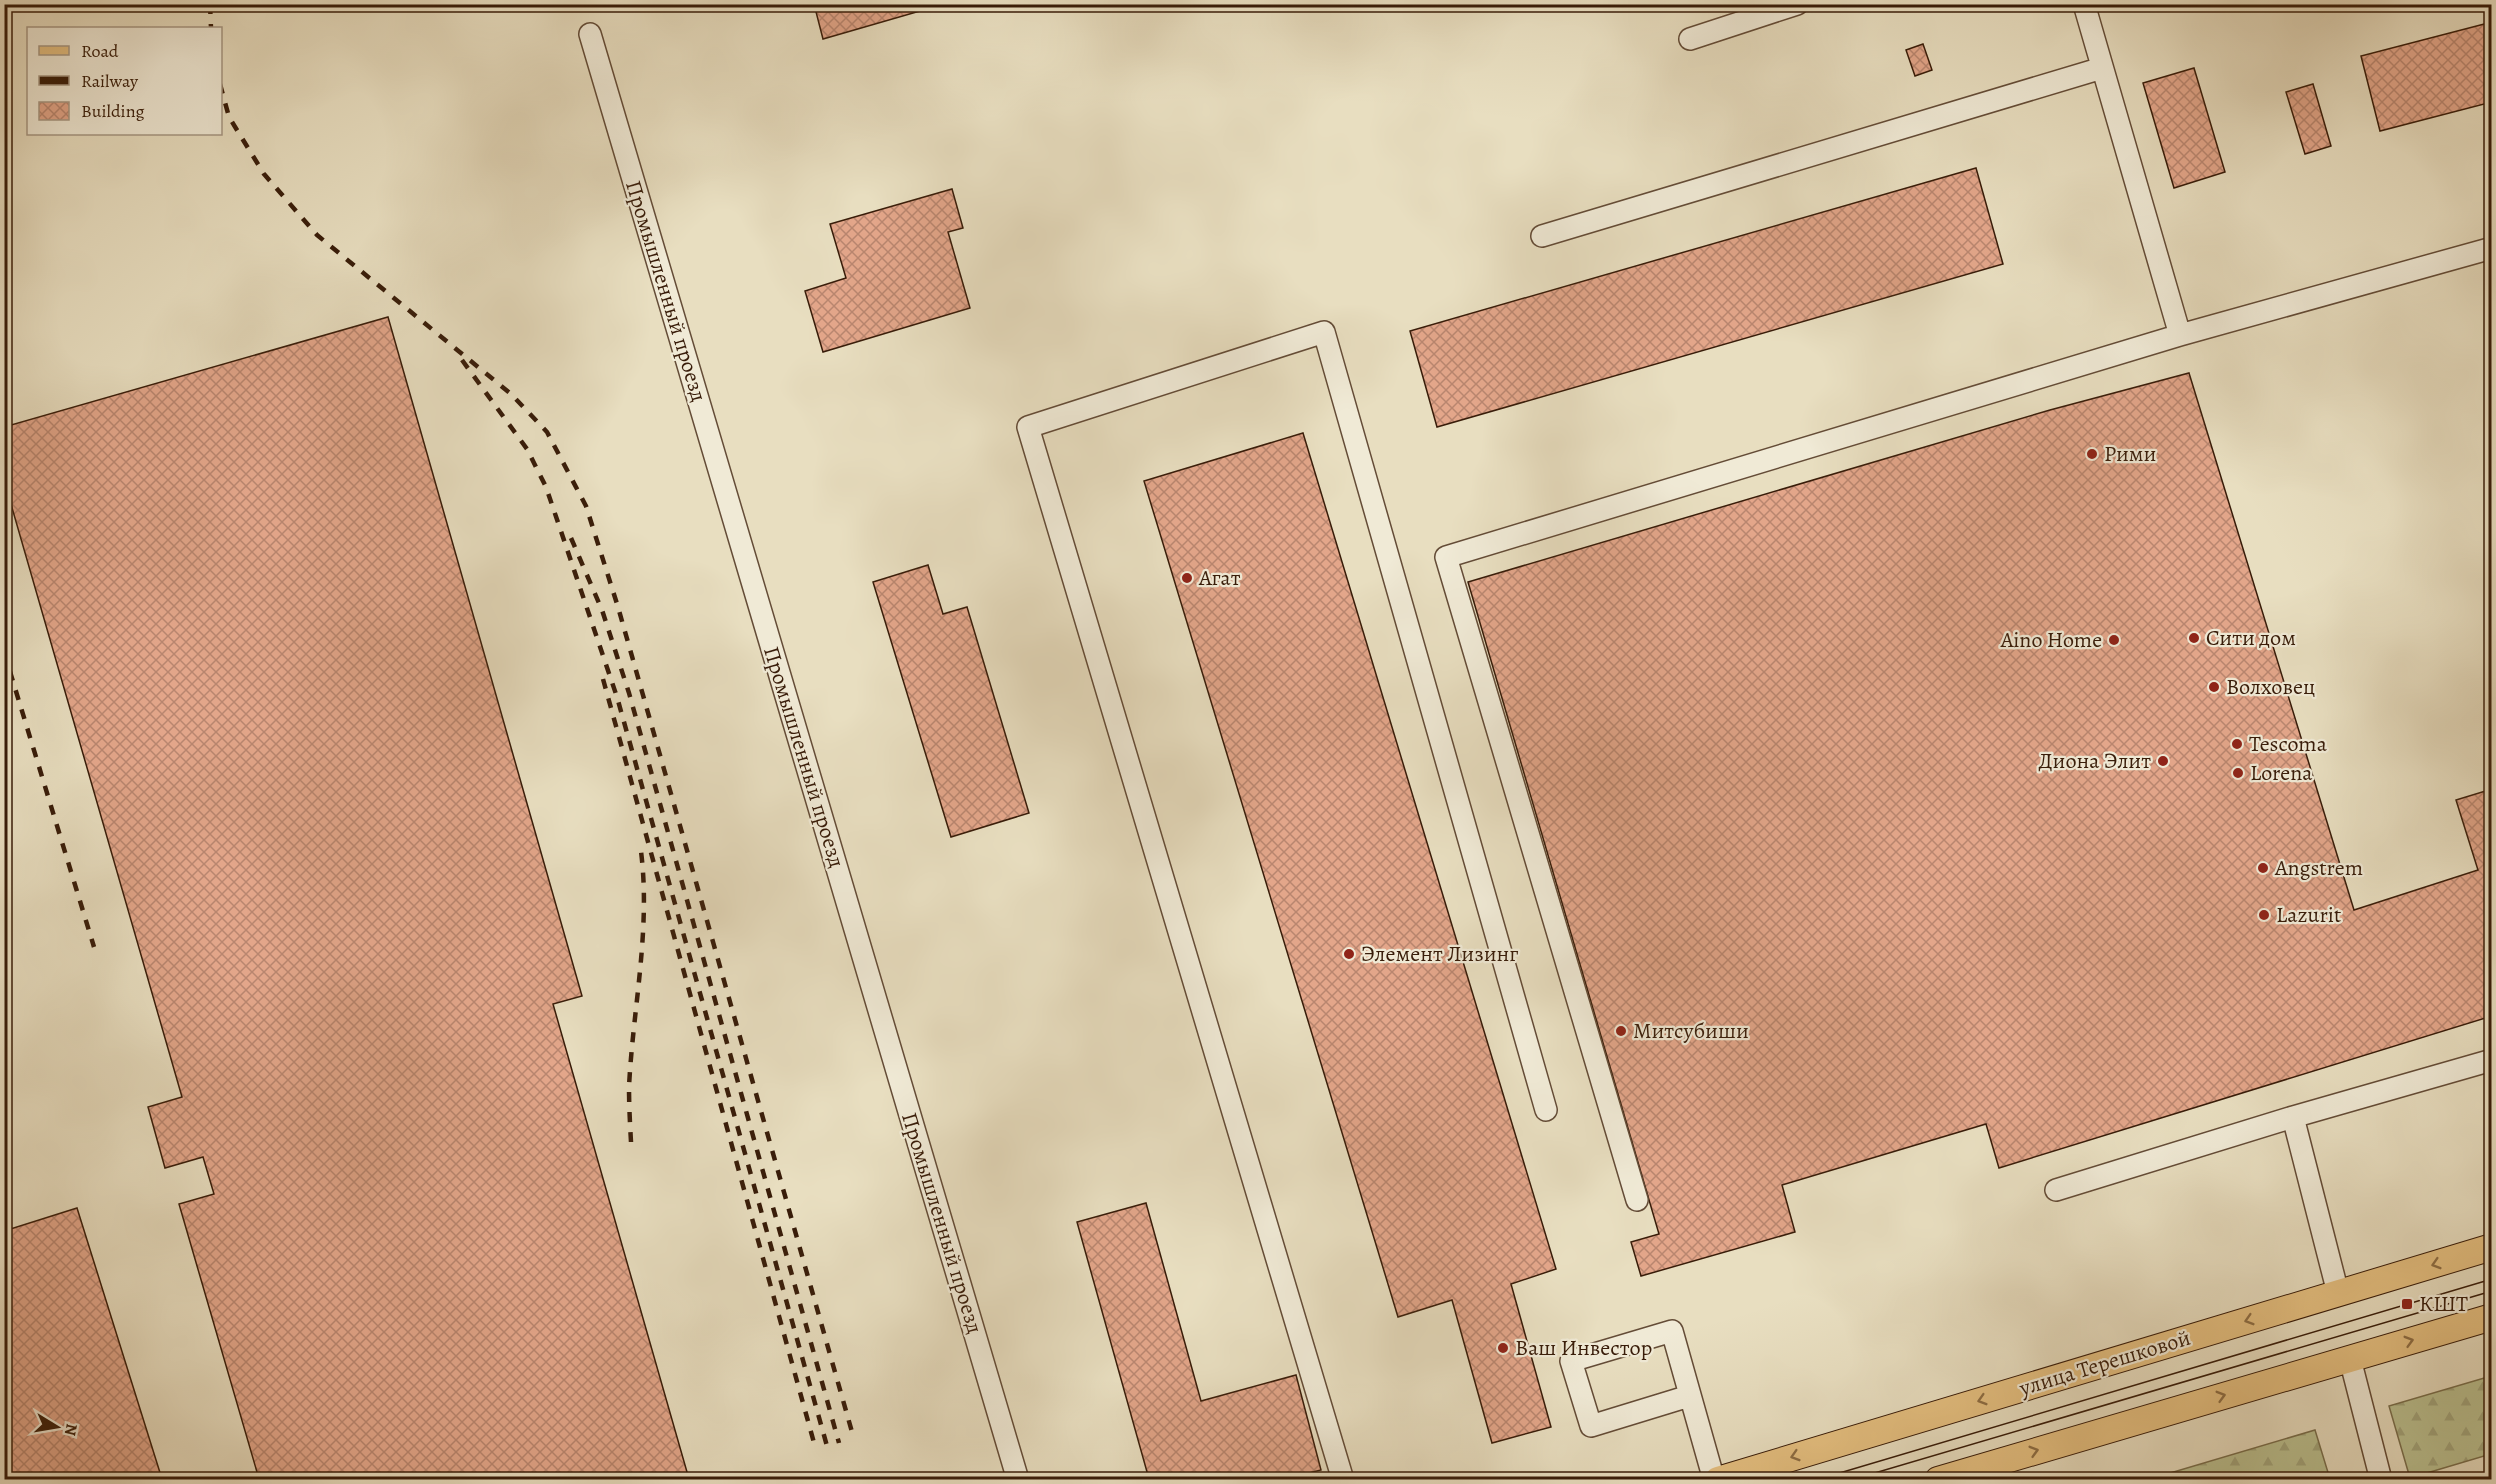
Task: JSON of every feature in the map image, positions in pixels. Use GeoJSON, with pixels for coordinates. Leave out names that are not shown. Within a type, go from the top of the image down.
{"type":"FeatureCollection","features":[{"type":"Feature","properties":{"kind":"main road","name":"улица Терешковой"},"geometry":{"type":"LineString","coordinates":[[1716,1479],[2492,1247]]}},
{"type":"Feature","properties":{"kind":"main road"},"geometry":{"type":"LineString","coordinates":[[1938,1479],[2492,1317]]}},
{"type":"Feature","properties":{"kind":"lane"},"geometry":{"type":"LineString","coordinates":[[1690,39],[1797,4]]}},
{"type":"Feature","properties":{"kind":"lane"},"geometry":{"type":"LineString","coordinates":[[2084,4],[2180,335]]}},
{"type":"Feature","properties":{"kind":"lane","name":"Промышленный проезд"},"geometry":{"type":"LineString","coordinates":[[590,34],[1018,1479]]}},
{"type":"Feature","properties":{"kind":"lane"},"geometry":{"type":"LineString","coordinates":[[1542,236],[2102,68]]}},
{"type":"Feature","properties":{"kind":"lane"},"geometry":{"type":"LineString","coordinates":[[1637,1200],[1446,557],[2180,335],[2492,248]]}},
{"type":"Feature","properties":{"kind":"lane"},"geometry":{"type":"LineString","coordinates":[[1343,1479],[1028,427],[1324,332],[1546,1110]]}},
{"type":"Feature","properties":{"kind":"lane"},"geometry":{"type":"LineString","coordinates":[[2056,1190],[2293,1117],[2492,1060]]}},
{"type":"Feature","properties":{"kind":"lane"},"geometry":{"type":"LineString","coordinates":[[2293,1117],[2338,1293]]}},
{"type":"Feature","properties":{"kind":"lane"},"geometry":{"type":"LineString","coordinates":[[1689,1396],[1591,1426],[1571,1361],[1672,1331],[1689,1396],[1716,1479]]}},
{"type":"Feature","properties":{"kind":"lane"},"geometry":{"type":"LineString","coordinates":[[2350,1359],[2381,1479]]}},
{"type":"Feature","properties":{"kind":"green space"},"geometry":{"type":"Polygon","coordinates":[[[2491,1376],[2491,1454],[2410,1478],[2389,1406],[2491,1376]]]}},
{"type":"Feature","properties":{"kind":"green space"},"geometry":{"type":"Polygon","coordinates":[[[2315,1430],[2330,1479],[2150,1479],[2315,1430]]]}},
{"type":"Feature","properties":{"kind":"building"},"geometry":{"type":"Polygon","coordinates":[[[814,4],[926,4],[927,9],[823,39],[814,4]]]}},
{"type":"Feature","properties":{"kind":"building"},"geometry":{"type":"Polygon","coordinates":[[[2492,22],[2492,102],[2380,131],[2361,56],[2492,22]]]}},
{"type":"Feature","properties":{"kind":"building"},"geometry":{"type":"Polygon","coordinates":[[[1923,44],[1932,70],[1915,76],[1906,50],[1923,44]]]}},
{"type":"Feature","properties":{"kind":"building"},"geometry":{"type":"Polygon","coordinates":[[[2194,68],[2225,172],[2174,188],[2143,83],[2194,68]]]}},
{"type":"Feature","properties":{"kind":"building"},"geometry":{"type":"Polygon","coordinates":[[[2313,84],[2331,146],[2305,154],[2286,92],[2313,84]]]}},
{"type":"Feature","properties":{"kind":"building"},"geometry":{"type":"Polygon","coordinates":[[[1976,168],[2003,264],[1437,427],[1410,331],[1976,168]]]}},
{"type":"Feature","properties":{"kind":"building"},"geometry":{"type":"Polygon","coordinates":[[[952,189],[963,228],[948,232],[970,308],[823,352],[805,291],[846,278],[830,224],[952,189]]]}},
{"type":"Feature","properties":{"kind":"building"},"geometry":{"type":"Polygon","coordinates":[[[388,317],[582,996],[553,1004],[689,1479],[259,1479],[179,1204],[214,1194],[203,1157],[165,1168],[148,1107],[182,1097],[4,480],[4,427],[388,317]]]}},
{"type":"Feature","properties":{"kind":"building"},"geometry":{"type":"Polygon","coordinates":[[[2189,373],[2354,910],[2478,870],[2456,800],[2492,789],[2492,1016],[1999,1168],[1986,1124],[1782,1185],[1795,1232],[1641,1276],[1631,1242],[1659,1234],[1468,582],[2050,410],[2189,373]]]}},
{"type":"Feature","properties":{"kind":"building"},"geometry":{"type":"Polygon","coordinates":[[[1303,433],[1556,1269],[1511,1284],[1551,1427],[1492,1443],[1452,1300],[1398,1317],[1144,481],[1303,433]]]}},
{"type":"Feature","properties":{"kind":"building"},"geometry":{"type":"Polygon","coordinates":[[[928,565],[943,614],[967,607],[1029,813],[951,837],[873,582],[928,565]]]}},
{"type":"Feature","properties":{"kind":"building"},"geometry":{"type":"Polygon","coordinates":[[[1146,1203],[1201,1401],[1296,1375],[1321,1470],[1285,1479],[1149,1479],[1077,1222],[1146,1203]]]}},
{"type":"Feature","properties":{"kind":"building"},"geometry":{"type":"Polygon","coordinates":[[[77,1208],[162,1479],[4,1479],[4,1231],[77,1208]]]}},
{"type":"Feature","properties":{"kind":"tram line"},"geometry":{"type":"LineString","coordinates":[[1816,1480],[2492,1279]]}},
{"type":"Feature","properties":{"kind":"tram line"},"geometry":{"type":"LineString","coordinates":[[1851,1480],[2492,1291]]}},
{"type":"Feature","properties":{"kind":"railway"},"geometry":{"type":"LineString","coordinates":[[4,25],[20,4]]}},
{"type":"Feature","properties":{"kind":"railway"},"geometry":{"type":"LineString","coordinates":[[210,4],[211,27]]}},
{"type":"Feature","properties":{"kind":"railway"},"geometry":{"type":"LineString","coordinates":[[222,91],[229,117],[264,174],[317,235],[511,394],[547,432],[586,506],[618,607],[854,1439]]}},
{"type":"Feature","properties":{"kind":"railway"},"geometry":{"type":"LineString","coordinates":[[462,360],[527,449],[546,487],[617,697],[827,1446]]}},
{"type":"Feature","properties":{"kind":"railway"},"geometry":{"type":"LineString","coordinates":[[571,538],[602,610],[629,693],[839,1443]]}},
{"type":"Feature","properties":{"kind":"railway"},"geometry":{"type":"LineString","coordinates":[[4,652],[94,947]]}},
{"type":"Feature","properties":{"kind":"railway"},"geometry":{"type":"LineString","coordinates":[[603,679],[816,1450]]}},
{"type":"Feature","properties":{"kind":"railway"},"geometry":{"type":"LineString","coordinates":[[631,1142],[629,1087],[644,905],[640,844]]}},
{"type":"Feature","properties":{"kind":"place","name":"Рими"},"geometry":{"type":"Point","coordinates":[2092,454]}},
{"type":"Feature","properties":{"kind":"place","name":"Агат"},"geometry":{"type":"Point","coordinates":[1187,578]}},
{"type":"Feature","properties":{"kind":"place","name":"Сити дом"},"geometry":{"type":"Point","coordinates":[2194,638]}},
{"type":"Feature","properties":{"kind":"place","name":"Aino Home"},"geometry":{"type":"Point","coordinates":[2114,640]}},
{"type":"Feature","properties":{"kind":"place","name":"Волховец"},"geometry":{"type":"Point","coordinates":[2214,687]}},
{"type":"Feature","properties":{"kind":"place","name":"Tescoma"},"geometry":{"type":"Point","coordinates":[2237,744]}},
{"type":"Feature","properties":{"kind":"place","name":"Диона Элит"},"geometry":{"type":"Point","coordinates":[2163,761]}},
{"type":"Feature","properties":{"kind":"place","name":"Lorena"},"geometry":{"type":"Point","coordinates":[2238,773]}},
{"type":"Feature","properties":{"kind":"place","name":"Angstrem"},"geometry":{"type":"Point","coordinates":[2263,868]}},
{"type":"Feature","properties":{"kind":"place","name":"Lazurit"},"geometry":{"type":"Point","coordinates":[2264,915]}},
{"type":"Feature","properties":{"kind":"place","name":"Элемент Лизинг"},"geometry":{"type":"Point","coordinates":[1349,954]}},
{"type":"Feature","properties":{"kind":"place","name":"Митсубиши"},"geometry":{"type":"Point","coordinates":[1621,1031]}},
{"type":"Feature","properties":{"kind":"place","name":"КШТ"},"geometry":{"type":"Point","coordinates":[2407,1304]}},
{"type":"Feature","properties":{"kind":"place","name":"Ваш Инвестор"},"geometry":{"type":"Point","coordinates":[1503,1348]}}]}
